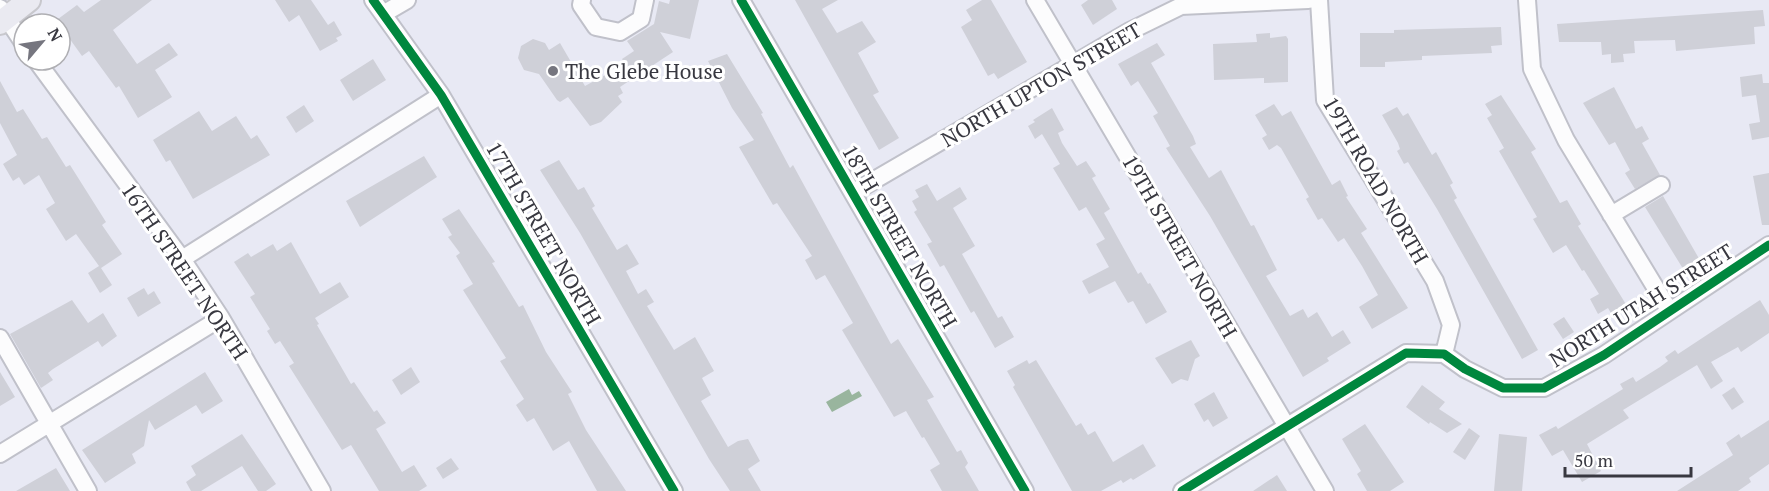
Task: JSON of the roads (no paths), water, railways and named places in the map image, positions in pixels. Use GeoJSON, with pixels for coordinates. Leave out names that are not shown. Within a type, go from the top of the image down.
{"type":"FeatureCollection","features":[{"type":"Feature","properties":{"kind":"main road"},"geometry":{"type":"LineString","coordinates":[[2,17],[29,0]]}},
{"type":"Feature","properties":{"kind":"street","name":"17TH STREET NORTH"},"geometry":{"type":"LineString","coordinates":[[373,0],[441,95],[674,491]]}},
{"type":"Feature","properties":{"kind":"street"},"geometry":{"type":"LineString","coordinates":[[383,14],[407,0]]}},
{"type":"Feature","properties":{"kind":"street"},"geometry":{"type":"LineString","coordinates":[[582,0],[582,5],[596,27],[620,32],[641,19],[645,0]]}},
{"type":"Feature","properties":{"kind":"street","name":"18TH STREET NORTH"},"geometry":{"type":"LineString","coordinates":[[741,0],[1025,491]]}},
{"type":"Feature","properties":{"kind":"street","name":"19TH STREET NORTH"},"geometry":{"type":"LineString","coordinates":[[1035,0],[1325,491]]}},
{"type":"Feature","properties":{"kind":"street","name":"NORTH UPTON STREET"},"geometry":{"type":"LineString","coordinates":[[854,192],[1074,64],[1181,6],[1308,0]]}},
{"type":"Feature","properties":{"kind":"street","name":"19TH ROAD NORTH"},"geometry":{"type":"LineString","coordinates":[[1320,0],[1325,100],[1435,281],[1451,325],[1444,354]]}},
{"type":"Feature","properties":{"kind":"street"},"geometry":{"type":"LineString","coordinates":[[1527,0],[1532,69],[1566,140],[1669,310]]}},
{"type":"Feature","properties":{"kind":"street"},"geometry":{"type":"LineString","coordinates":[[2,17],[12,29]]}},
{"type":"Feature","properties":{"kind":"street","name":"16TH STREET NORTH"},"geometry":{"type":"LineString","coordinates":[[45,72],[182,259],[221,318],[322,491]]}},
{"type":"Feature","properties":{"kind":"street"},"geometry":{"type":"LineString","coordinates":[[182,259],[441,95]]}},
{"type":"Feature","properties":{"kind":"street"},"geometry":{"type":"LineString","coordinates":[[1611,215],[1661,185]]}},
{"type":"Feature","properties":{"kind":"street","name":"NORTH UTAH STREET"},"geometry":{"type":"LineString","coordinates":[[1444,354],[1465,369],[1503,388],[1544,387],[1604,355],[1769,245]]}},
{"type":"Feature","properties":{"kind":"street"},"geometry":{"type":"LineString","coordinates":[[0,454],[221,318]]}},
{"type":"Feature","properties":{"kind":"street"},"geometry":{"type":"LineString","coordinates":[[0,338],[88,491]]}},
{"type":"Feature","properties":{"kind":"street"},"geometry":{"type":"LineString","coordinates":[[1182,491],[1406,353],[1444,354]]}},
{"type":"Feature","properties":{"kind":"place","name":"The Glebe House"},"geometry":{"type":"Point","coordinates":[553,71]}}]}
